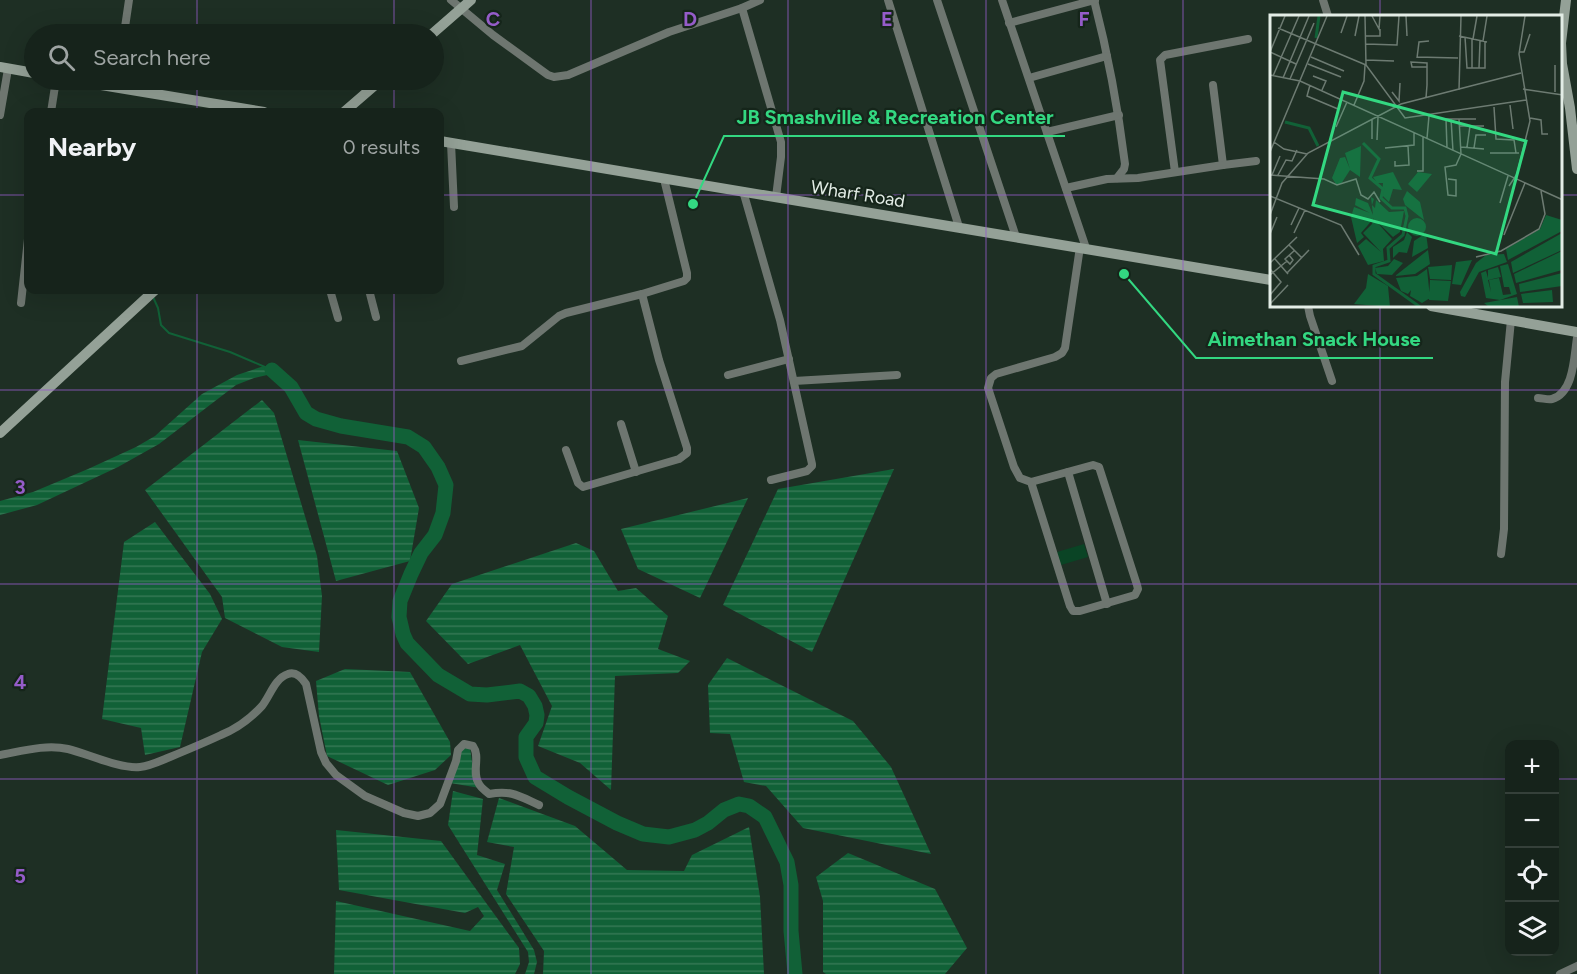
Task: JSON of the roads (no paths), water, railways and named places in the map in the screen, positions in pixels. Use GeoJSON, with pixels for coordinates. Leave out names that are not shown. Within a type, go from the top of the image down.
{"type":"FeatureCollection","features":[{"type":"Feature","properties":{"kind":"main road"},"geometry":{"type":"LineString","coordinates":[[444,24],[471,0]]}},
{"type":"Feature","properties":{"kind":"main road"},"geometry":{"type":"LineString","coordinates":[[1562,46],[1566,0]]}},
{"type":"Feature","properties":{"kind":"main road"},"geometry":{"type":"LineString","coordinates":[[4,68],[24,71]]}},
{"type":"Feature","properties":{"kind":"main road"},"geometry":{"type":"LineString","coordinates":[[1562,71],[1565,109],[1577,169]]}},
{"type":"Feature","properties":{"kind":"main road"},"geometry":{"type":"LineString","coordinates":[[152,90],[244,108]]}},
{"type":"Feature","properties":{"kind":"main road"},"geometry":{"type":"LineString","coordinates":[[349,108],[369,90]]}},
{"type":"Feature","properties":{"kind":"main road","name":"Wharf Road"},"geometry":{"type":"LineString","coordinates":[[444,142],[1270,280]]}},
{"type":"Feature","properties":{"kind":"main road"},"geometry":{"type":"LineString","coordinates":[[0,433],[151,294]]}},
{"type":"Feature","properties":{"kind":"main road"},"geometry":{"type":"LineString","coordinates":[[1442,308],[1577,332]]}},
{"type":"Feature","properties":{"kind":"street"},"geometry":{"type":"LineString","coordinates":[[125,24],[129,0]]}},
{"type":"Feature","properties":{"kind":"street"},"geometry":{"type":"LineString","coordinates":[[451,0],[493,35],[554,77],[568,75],[669,32],[760,0]]}},
{"type":"Feature","properties":{"kind":"street"},"geometry":{"type":"LineString","coordinates":[[888,0],[959,227]]}},
{"type":"Feature","properties":{"kind":"street"},"geometry":{"type":"LineString","coordinates":[[937,0],[1016,237]]}},
{"type":"Feature","properties":{"kind":"street"},"geometry":{"type":"LineString","coordinates":[[1002,0],[1066,188],[1083,248],[1067,340],[1062,353],[996,374],[990,378],[988,388],[1014,467],[1020,478],[1031,482],[1093,465],[1100,467],[1137,585],[1135,595],[1076,612],[1071,609],[1031,482]]}},
{"type":"Feature","properties":{"kind":"street"},"geometry":{"type":"LineString","coordinates":[[1009,23],[1094,0],[1119,115],[1125,164],[1117,178]]}},
{"type":"Feature","properties":{"kind":"street"},"geometry":{"type":"LineString","coordinates":[[1323,0],[1328,15]]}},
{"type":"Feature","properties":{"kind":"street"},"geometry":{"type":"LineString","coordinates":[[741,8],[781,142],[776,197]]}},
{"type":"Feature","properties":{"kind":"street"},"geometry":{"type":"LineString","coordinates":[[1175,172],[1160,60],[1165,55],[1248,39]]}},
{"type":"Feature","properties":{"kind":"street"},"geometry":{"type":"LineString","coordinates":[[1029,78],[1107,56]]}},
{"type":"Feature","properties":{"kind":"street"},"geometry":{"type":"LineString","coordinates":[[0,115],[4,68]]}},
{"type":"Feature","properties":{"kind":"street"},"geometry":{"type":"LineString","coordinates":[[1213,85],[1223,165]]}},
{"type":"Feature","properties":{"kind":"street"},"geometry":{"type":"LineString","coordinates":[[52,108],[54,90]]}},
{"type":"Feature","properties":{"kind":"street"},"geometry":{"type":"LineString","coordinates":[[1047,132],[1119,115]]}},
{"type":"Feature","properties":{"kind":"street"},"geometry":{"type":"LineString","coordinates":[[451,143],[454,207]]}},
{"type":"Feature","properties":{"kind":"street"},"geometry":{"type":"LineString","coordinates":[[1066,188],[1117,178],[1256,161]]}},
{"type":"Feature","properties":{"kind":"street"},"geometry":{"type":"LineString","coordinates":[[461,361],[522,346],[559,316],[566,313],[642,294],[680,283],[687,278],[664,179]]}},
{"type":"Feature","properties":{"kind":"street"},"geometry":{"type":"LineString","coordinates":[[743,191],[780,321],[812,458],[812,466],[807,471],[771,480]]}},
{"type":"Feature","properties":{"kind":"street"},"geometry":{"type":"LineString","coordinates":[[21,303],[24,276]]}},
{"type":"Feature","properties":{"kind":"street"},"geometry":{"type":"LineString","coordinates":[[331,294],[338,318]]}},
{"type":"Feature","properties":{"kind":"street"},"geometry":{"type":"LineString","coordinates":[[370,294],[376,317]]}},
{"type":"Feature","properties":{"kind":"street"},"geometry":{"type":"LineString","coordinates":[[566,450],[578,483],[583,487],[680,459],[685,455],[687,448],[659,360],[642,294]]}},
{"type":"Feature","properties":{"kind":"street"},"geometry":{"type":"LineString","coordinates":[[1309,308],[1332,381]]}},
{"type":"Feature","properties":{"kind":"street"},"geometry":{"type":"LineString","coordinates":[[1502,554],[1505,382],[1511,320]]}},
{"type":"Feature","properties":{"kind":"street"},"geometry":{"type":"LineString","coordinates":[[1538,398],[1553,399],[1568,384],[1577,338]]}},
{"type":"Feature","properties":{"kind":"street"},"geometry":{"type":"LineString","coordinates":[[728,375],[789,359]]}},
{"type":"Feature","properties":{"kind":"street"},"geometry":{"type":"LineString","coordinates":[[794,381],[897,375]]}},
{"type":"Feature","properties":{"kind":"street"},"geometry":{"type":"LineString","coordinates":[[621,424],[636,472]]}},
{"type":"Feature","properties":{"kind":"street"},"geometry":{"type":"LineString","coordinates":[[1068,472],[1107,604]]}},
{"type":"Feature","properties":{"kind":"street"},"geometry":{"type":"LineString","coordinates":[[0,755],[54,747],[120,765],[138,768],[153,764],[226,733],[251,717],[282,677],[295,674],[300,676],[306,684],[321,752],[326,763],[336,775],[365,796],[404,813],[418,816],[430,813],[440,804],[458,750],[464,744],[473,746],[476,750],[477,782],[489,794],[513,793],[539,805]]}},
{"type":"Feature","properties":{"kind":"street"},"geometry":{"type":"LineString","coordinates":[[1560,974],[1577,966]]}},
{"type":"Feature","properties":{"kind":"waterway"},"geometry":{"type":"LineString","coordinates":[[153,297],[161,325],[169,333],[230,352],[272,370]]}},
{"type":"Feature","properties":{"kind":"waterway"},"geometry":{"type":"LineString","coordinates":[[272,370],[291,387],[306,413],[316,419],[341,426],[408,437],[424,447],[438,467],[446,485],[443,513],[435,535],[421,553],[400,601],[399,617],[403,634],[407,643],[438,675],[470,694],[487,695],[520,691],[529,696],[537,715],[536,723],[526,737],[526,757],[535,777],[617,823],[643,834],[669,837],[695,830],[724,810],[739,804],[749,806],[765,817],[787,862],[791,885],[791,931],[795,974]]}},
{"type":"Feature","properties":{"kind":"place","name":"JB Smashville & Recreation Center"},"geometry":{"type":"Point","coordinates":[693,204]}},
{"type":"Feature","properties":{"kind":"place","name":"Aimethan Snack House"},"geometry":{"type":"Point","coordinates":[1124,274]}}]}
